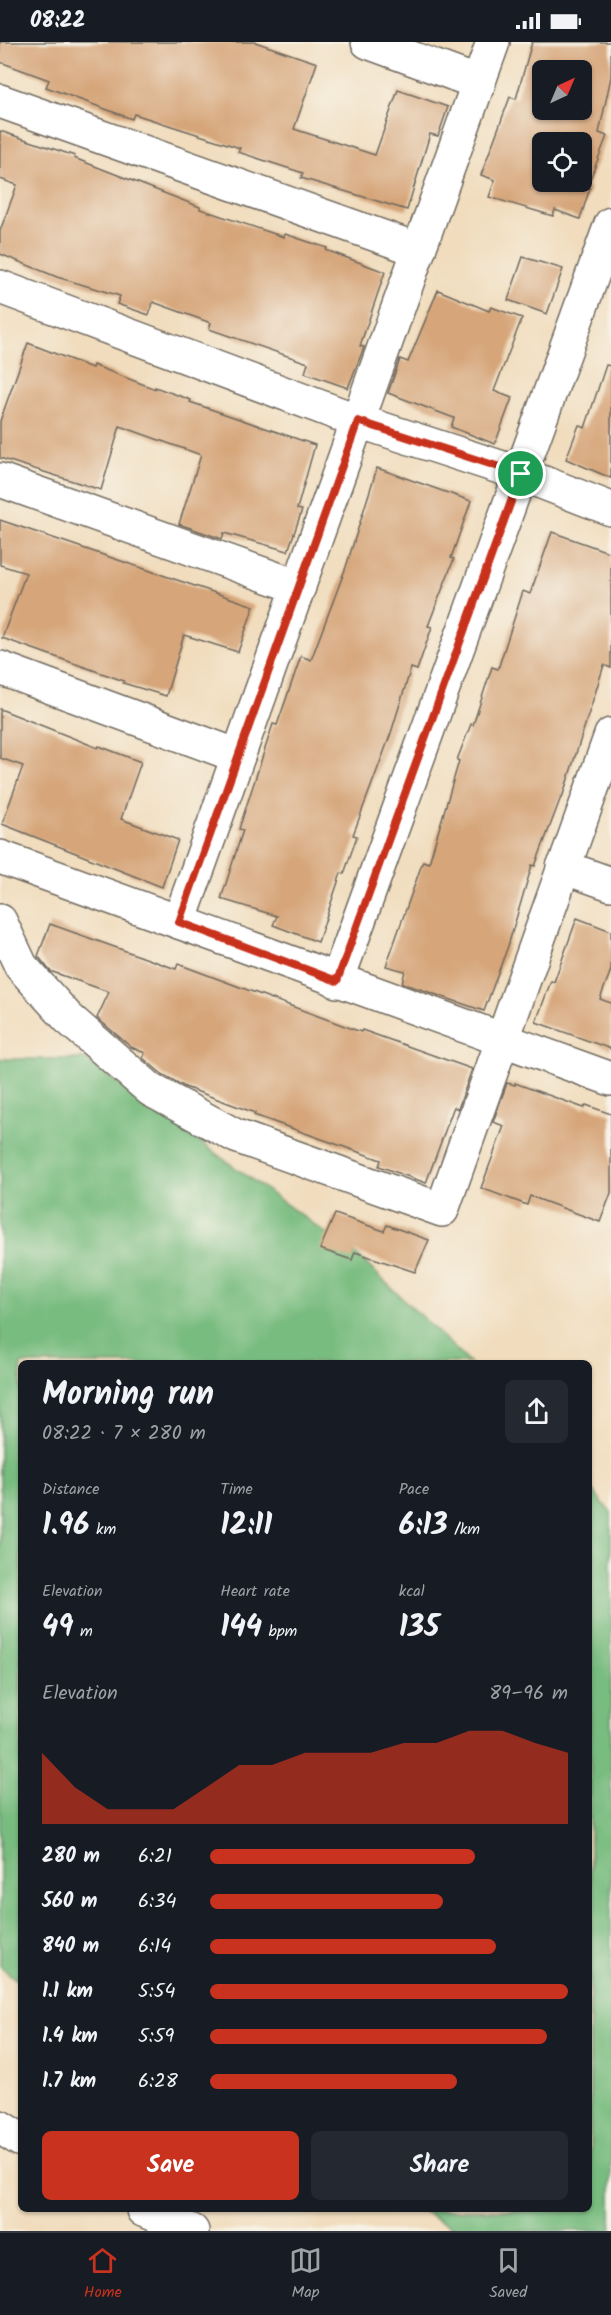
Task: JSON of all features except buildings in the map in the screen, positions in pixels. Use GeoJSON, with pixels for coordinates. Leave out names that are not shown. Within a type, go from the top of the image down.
{"type":"FeatureCollection","features":[{"type":"Feature","properties":{"kind":"street"},"geometry":{"type":"LineString","coordinates":[[368,42],[479,82]]}},
{"type":"Feature","properties":{"kind":"street"},"geometry":{"type":"LineString","coordinates":[[179,922],[493,42]]}},
{"type":"Feature","properties":{"kind":"street"},"geometry":{"type":"LineString","coordinates":[[0,101],[419,250]]}},
{"type":"Feature","properties":{"kind":"street"},"geometry":{"type":"LineString","coordinates":[[337,981],[611,224]]}},
{"type":"Feature","properties":{"kind":"street"},"geometry":{"type":"LineString","coordinates":[[0,287],[358,421],[521,474],[611,509]]}},
{"type":"Feature","properties":{"kind":"street"},"geometry":{"type":"LineString","coordinates":[[0,480],[299,587]]}},
{"type":"Feature","properties":{"kind":"street"},"geometry":{"type":"LineString","coordinates":[[0,668],[238,756]]}},
{"type":"Feature","properties":{"kind":"street"},"geometry":{"type":"LineString","coordinates":[[0,921],[21,966],[68,1018],[152,1090],[236,1136],[442,1210],[611,735]]}},
{"type":"Feature","properties":{"kind":"street"},"geometry":{"type":"LineString","coordinates":[[0,857],[611,1079]]}},
{"type":"Feature","properties":{"kind":"street"},"geometry":{"type":"LineString","coordinates":[[564,867],[611,884]]}},
{"type":"Feature","properties":{"kind":"street"},"geometry":{"type":"LineString","coordinates":[[0,2127],[18,2138]]}},
{"type":"Feature","properties":{"kind":"street"},"geometry":{"type":"LineString","coordinates":[[148,2212],[192,2231]]}},
{"type":"Feature","properties":{"kind":"green space"},"geometry":{"type":"Polygon","coordinates":[[[0,1059],[85,1059],[359,1257],[467,1360],[18,1360],[18,1981],[0,1967],[0,1059]]]}},
{"type":"Feature","properties":{"kind":"green space"},"geometry":{"type":"Polygon","coordinates":[[[592,1489],[611,1513],[611,2231],[459,2231],[425,2212],[592,2212],[592,1489]]]}},
{"type":"Feature","properties":{"kind":"route"},"geometry":{"type":"LineString","coordinates":[[358,421],[521,474],[337,981],[179,922],[358,421]]}}]}
